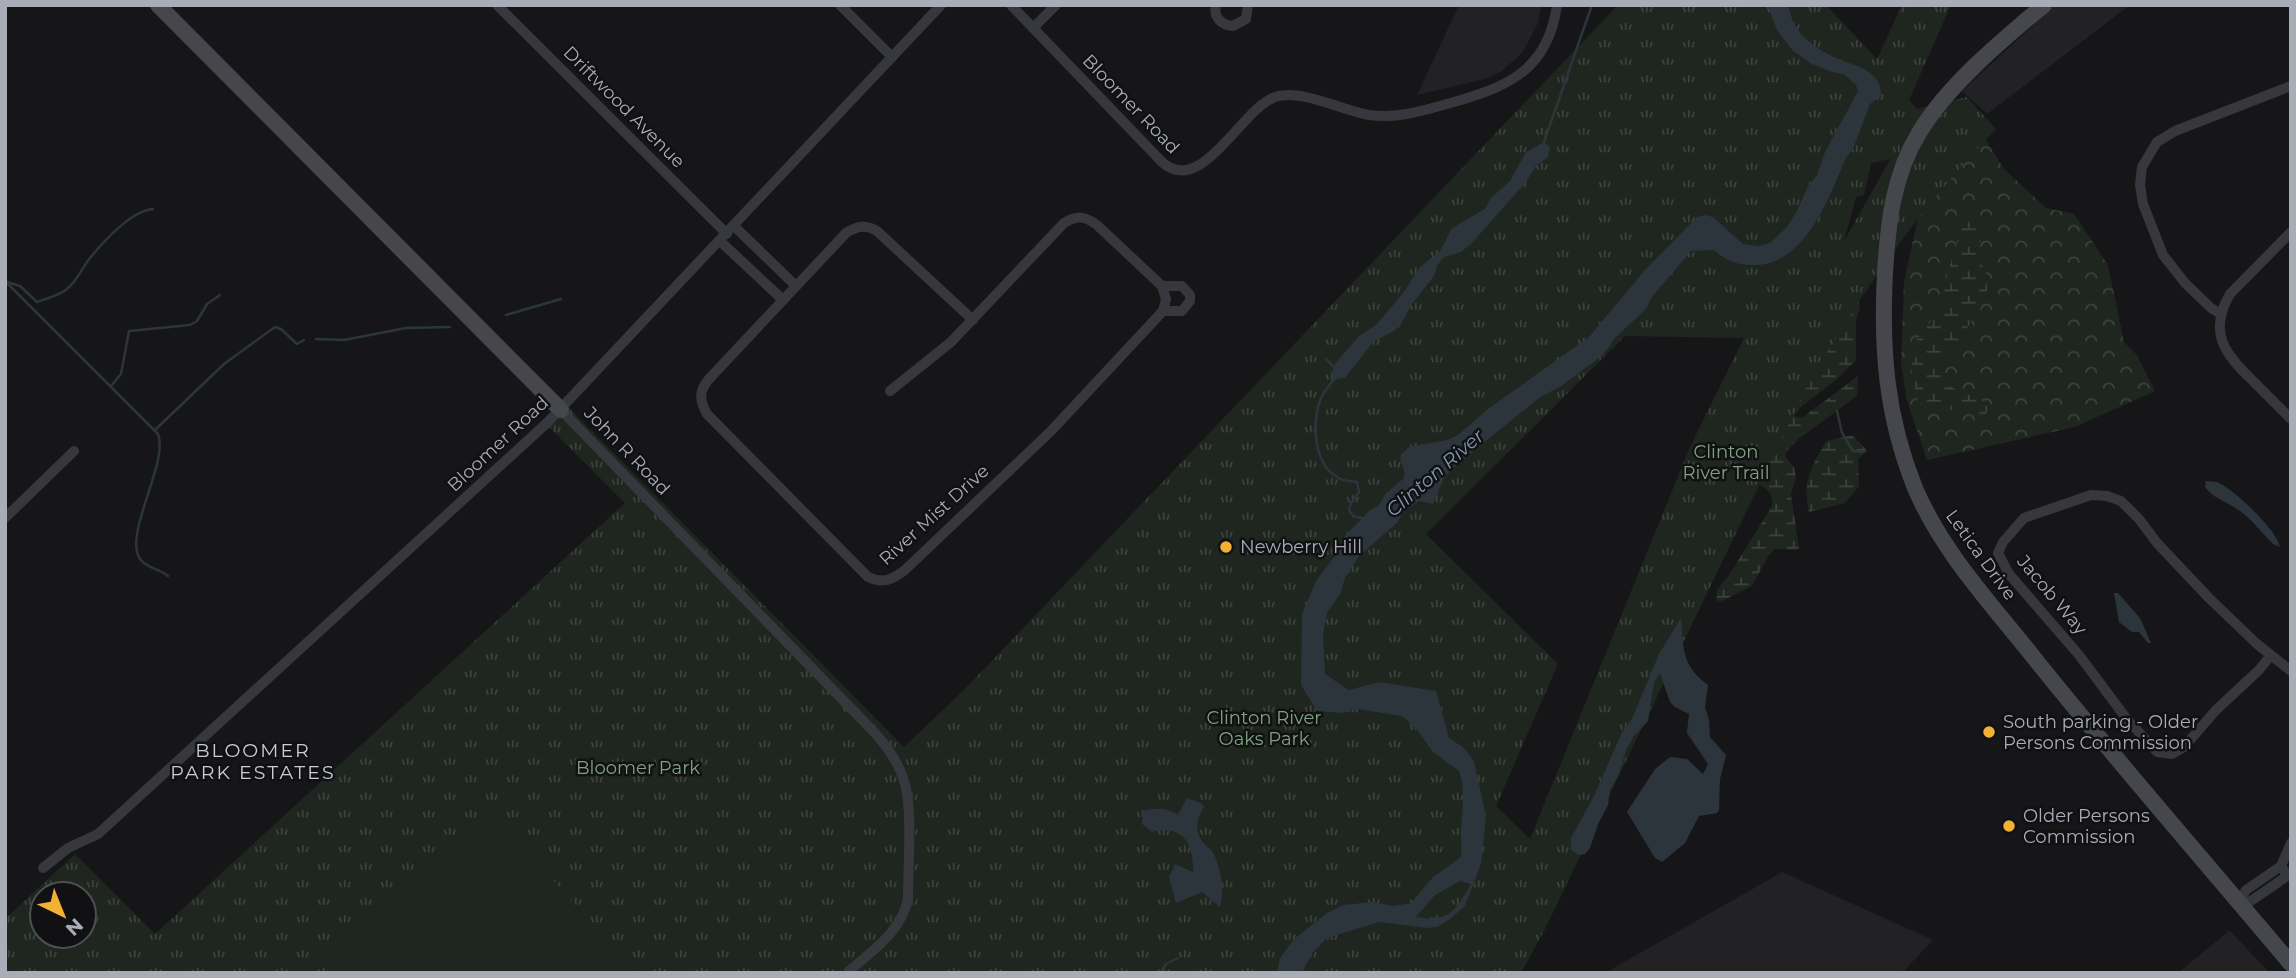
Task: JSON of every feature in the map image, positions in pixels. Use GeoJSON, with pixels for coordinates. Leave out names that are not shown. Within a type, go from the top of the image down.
{"type":"FeatureCollection","features":[{"type":"Feature","properties":{"kind":"street","name":"John R Road"},"geometry":{"type":"LineString","coordinates":[[158,5],[561,410],[884,743],[897,764],[908,797],[906,911],[891,933],[849,971]]}},
{"type":"Feature","properties":{"kind":"street","name":"Driftwood Avenue"},"geometry":{"type":"LineString","coordinates":[[497,5],[727,234]]}},
{"type":"Feature","properties":{"kind":"street"},"geometry":{"type":"LineString","coordinates":[[840,5],[892,57]]}},
{"type":"Feature","properties":{"kind":"street","name":"Bloomer Road"},"geometry":{"type":"LineString","coordinates":[[43,868],[68,848],[98,834],[561,410],[940,5]]}},
{"type":"Feature","properties":{"kind":"street","name":"Bloomer Road"},"geometry":{"type":"LineString","coordinates":[[1010,5],[1168,168],[1181,172],[1198,167],[1275,97],[1309,99],[1365,115],[1402,116],[1497,89],[1520,75],[1540,54],[1550,35],[1557,5]]}},
{"type":"Feature","properties":{"kind":"street"},"geometry":{"type":"LineString","coordinates":[[1033,28],[1056,5]]}},
{"type":"Feature","properties":{"kind":"street"},"geometry":{"type":"LineString","coordinates":[[1216,5],[1218,19],[1223,24],[1233,26],[1246,19],[1248,5]]}},
{"type":"Feature","properties":{"kind":"street","name":"Letica Drive"},"geometry":{"type":"LineString","coordinates":[[2044,5],[1953,89],[1919,132],[1896,185],[1891,213],[1882,327],[1886,385],[1902,450],[1932,522],[1957,561],[2057,686],[2291,964]]}},
{"type":"Feature","properties":{"kind":"street"},"geometry":{"type":"LineString","coordinates":[[2221,314],[2185,283],[2163,255],[2143,204],[2140,185],[2142,167],[2151,149],[2175,131],[2291,86]]}},
{"type":"Feature","properties":{"kind":"street","name":"River Mist Drive"},"geometry":{"type":"LineString","coordinates":[[1084,217],[1097,225],[1162,286],[1182,286],[1190,295],[1190,301],[1182,312],[1163,312],[1033,449],[905,570],[891,580],[883,581],[868,577],[707,414],[700,398],[703,387],[796,286],[846,233],[857,227],[867,226],[877,231],[972,320],[1064,223],[1084,217]]}},
{"type":"Feature","properties":{"kind":"street"},"geometry":{"type":"LineString","coordinates":[[2291,232],[2230,294],[2221,314],[2220,331],[2226,352],[2291,419]]}},
{"type":"Feature","properties":{"kind":"street"},"geometry":{"type":"LineString","coordinates":[[727,234],[796,286]]}},
{"type":"Feature","properties":{"kind":"street"},"geometry":{"type":"LineString","coordinates":[[727,234],[783,300]]}},
{"type":"Feature","properties":{"kind":"street"},"geometry":{"type":"LineString","coordinates":[[1162,286],[1166,299],[1163,312]]}},
{"type":"Feature","properties":{"kind":"street"},"geometry":{"type":"LineString","coordinates":[[890,391],[939,354],[972,320]]}},
{"type":"Feature","properties":{"kind":"street"},"geometry":{"type":"LineString","coordinates":[[5,518],[74,452]]}},
{"type":"Feature","properties":{"kind":"street","name":"Jacob Way"},"geometry":{"type":"LineString","coordinates":[[2271,655],[2259,670],[2216,710],[2184,747],[2172,754],[2157,752],[2126,718],[2065,638],[2009,574],[1998,553],[2003,542],[2024,518],[2091,495],[2107,496],[2121,501],[2209,598],[2291,671]]}},
{"type":"Feature","properties":{"kind":"street"},"geometry":{"type":"LineString","coordinates":[[2239,902],[2246,890],[2281,866],[2291,843]]}},
{"type":"Feature","properties":{"kind":"street"},"geometry":{"type":"LineString","coordinates":[[2239,902],[2251,901],[2289,878],[2281,866]]}},
{"type":"Feature","properties":{"kind":"shaded area"},"geometry":{"type":"Polygon","coordinates":[[[1459,5],[1541,5],[1538,23],[1523,52],[1502,71],[1485,79],[1417,95],[1459,5]]]}},
{"type":"Feature","properties":{"kind":"shaded area"},"geometry":{"type":"Polygon","coordinates":[[[2055,5],[2130,5],[1987,114],[1962,91],[2055,5]]]}},
{"type":"Feature","properties":{"kind":"shaded area"},"geometry":{"type":"Polygon","coordinates":[[[1782,872],[1933,940],[1902,973],[1605,973],[1782,872]]]}},
{"type":"Feature","properties":{"kind":"shaded area"},"geometry":{"type":"Polygon","coordinates":[[[2229,931],[2270,973],[2178,973],[2229,931]]]}},
{"type":"Feature","properties":{"kind":"green space"},"geometry":{"type":"Polygon","coordinates":[[[1618,5],[1826,5],[1877,59],[1902,5],[1951,5],[1909,100],[1917,109],[1967,97],[1996,129],[1917,220],[1870,285],[1806,388],[1545,929],[1521,973],[5,973],[5,919],[28,898],[28,950],[98,950],[98,880],[47,880],[75,854],[155,934],[625,503],[547,425],[567,406],[904,747],[963,691],[1618,5]],[[1890,160],[1871,163],[1864,195],[1856,197],[1844,241],[1890,160]],[[1625,336],[1426,534],[1558,664],[1496,806],[1530,839],[1690,447],[1744,338],[1625,336]]]}},
{"type":"Feature","properties":{"kind":"green space"},"geometry":{"type":"Polygon","coordinates":[[[1975,123],[2004,169],[2046,208],[2074,214],[2108,265],[2124,342],[2137,355],[2155,391],[2075,427],[1927,460],[1907,401],[1901,363],[1904,282],[1921,204],[1975,123]]]}},
{"type":"Feature","properties":{"kind":"green space"},"geometry":{"type":"Polygon","coordinates":[[[1980,219],[1981,240],[1976,251],[1990,282],[1981,307],[1939,370],[1951,387],[1990,404],[1985,417],[1918,403],[1911,368],[1915,342],[1941,307],[1957,243],[1953,221],[1980,219]]]}},
{"type":"Feature","properties":{"kind":"green space"},"geometry":{"type":"Polygon","coordinates":[[[1857,295],[1860,308],[1856,320],[1856,360],[1794,416],[1802,418],[1858,376],[1857,396],[1797,440],[1786,452],[1786,458],[1794,467],[1796,478],[1791,494],[1799,548],[1775,549],[1752,586],[1720,602],[1716,600],[1717,590],[1772,506],[1770,493],[1758,484],[1746,496],[1857,295]]]}},
{"type":"Feature","properties":{"kind":"green space"},"geometry":{"type":"Polygon","coordinates":[[[1853,435],[1867,451],[1858,459],[1859,486],[1845,503],[1809,512],[1807,483],[1826,441],[1853,435]]]}},
{"type":"Feature","properties":{"kind":"green space"},"geometry":{"type":"Polygon","coordinates":[[[490,808],[635,973],[328,973],[314,956],[490,808]]]}},
{"type":"Feature","properties":{"kind":"water","name":"Clinton River"},"geometry":{"type":"Polygon","coordinates":[[[1767,5],[1788,5],[1795,25],[1805,38],[1830,55],[1872,74],[1880,87],[1881,96],[1870,104],[1853,149],[1846,158],[1822,210],[1801,242],[1787,254],[1771,262],[1753,265],[1727,260],[1714,250],[1691,251],[1652,297],[1646,309],[1615,338],[1603,355],[1561,386],[1539,398],[1460,462],[1445,476],[1433,504],[1419,501],[1403,512],[1397,523],[1360,555],[1327,613],[1323,636],[1325,674],[1349,690],[1379,682],[1436,691],[1449,738],[1463,747],[1474,761],[1486,816],[1481,864],[1465,906],[1437,927],[1379,922],[1327,938],[1312,953],[1302,973],[1277,973],[1280,958],[1294,939],[1327,913],[1343,905],[1373,902],[1393,906],[1411,903],[1433,877],[1460,858],[1461,850],[1463,792],[1459,771],[1433,752],[1418,731],[1402,716],[1358,709],[1342,713],[1317,711],[1301,685],[1302,614],[1316,581],[1335,556],[1344,537],[1403,479],[1405,474],[1401,454],[1409,447],[1447,440],[1458,435],[1488,409],[1589,337],[1645,270],[1697,217],[1713,217],[1743,244],[1759,246],[1770,243],[1786,228],[1808,186],[1817,175],[1825,152],[1858,91],[1856,85],[1845,75],[1810,63],[1792,50],[1777,30],[1767,5]],[[1460,881],[1435,895],[1416,917],[1436,918],[1450,913],[1471,884],[1460,881]]]}},
{"type":"Feature","properties":{"kind":"water"},"geometry":{"type":"Polygon","coordinates":[[[1544,142],[1550,147],[1548,157],[1536,166],[1526,182],[1471,244],[1461,252],[1444,257],[1401,324],[1394,331],[1373,342],[1345,378],[1334,379],[1334,365],[1359,336],[1376,325],[1403,293],[1420,267],[1440,251],[1452,228],[1485,209],[1491,198],[1510,181],[1526,152],[1544,142]]]}},
{"type":"Feature","properties":{"kind":"water"},"geometry":{"type":"Polygon","coordinates":[[[2206,481],[2217,482],[2244,501],[2271,531],[2280,547],[2273,544],[2242,513],[2209,491],[2205,487],[2206,481]]]}},
{"type":"Feature","properties":{"kind":"water"},"geometry":{"type":"Polygon","coordinates":[[[2114,593],[2118,593],[2140,618],[2151,643],[2139,632],[2132,632],[2119,622],[2114,593]]]}},
{"type":"Feature","properties":{"kind":"water"},"geometry":{"type":"Polygon","coordinates":[[[1681,618],[1688,663],[1708,685],[1705,707],[1710,737],[1726,755],[1720,779],[1719,810],[1717,813],[1699,816],[1685,843],[1662,862],[1655,858],[1627,812],[1655,769],[1670,757],[1687,759],[1703,774],[1708,764],[1687,733],[1689,714],[1670,702],[1660,673],[1654,683],[1648,721],[1626,750],[1590,848],[1585,854],[1579,855],[1571,850],[1571,838],[1594,796],[1622,732],[1632,719],[1659,654],[1681,618]]]}},
{"type":"Feature","properties":{"kind":"water"},"geometry":{"type":"Polygon","coordinates":[[[1187,798],[1201,803],[1204,807],[1198,820],[1198,829],[1200,838],[1214,854],[1219,867],[1222,880],[1220,907],[1202,892],[1176,903],[1169,877],[1175,864],[1193,872],[1189,845],[1179,834],[1163,830],[1152,832],[1142,824],[1143,811],[1161,809],[1178,815],[1187,798]]]}},
{"type":"Feature","properties":{"kind":"waterway"},"geometry":{"type":"LineString","coordinates":[[1544,142],[1592,5]]}},
{"type":"Feature","properties":{"kind":"waterway"},"geometry":{"type":"LineString","coordinates":[[7,282],[20,286],[37,302],[61,293],[71,286],[90,258],[118,228],[136,215],[153,209]]}},
{"type":"Feature","properties":{"kind":"waterway"},"geometry":{"type":"LineString","coordinates":[[5,281],[158,434],[160,447],[141,516],[136,548],[143,562],[168,576]]}},
{"type":"Feature","properties":{"kind":"waterway"},"geometry":{"type":"LineString","coordinates":[[111,386],[121,374],[129,331],[190,325],[197,321],[207,304],[220,295]]}},
{"type":"Feature","properties":{"kind":"waterway"},"geometry":{"type":"LineString","coordinates":[[506,315],[561,299]]}},
{"type":"Feature","properties":{"kind":"waterway"},"geometry":{"type":"LineString","coordinates":[[155,430],[224,364],[275,327],[297,344],[304,340]]}},
{"type":"Feature","properties":{"kind":"waterway"},"geometry":{"type":"LineString","coordinates":[[316,339],[344,340],[406,328],[450,327]]}},
{"type":"Feature","properties":{"kind":"waterway"},"geometry":{"type":"LineString","coordinates":[[1326,359],[1333,366]]}},
{"type":"Feature","properties":{"kind":"waterway"},"geometry":{"type":"LineString","coordinates":[[1334,379],[1322,395],[1318,408],[1317,443],[1325,465],[1332,473],[1343,480],[1357,482],[1359,492],[1349,510],[1353,516],[1362,518]]}},
{"type":"Feature","properties":{"kind":"waterway"},"geometry":{"type":"LineString","coordinates":[[1837,411],[1842,433],[1853,451],[1864,452]]}},
{"type":"Feature","properties":{"kind":"waterway"},"geometry":{"type":"LineString","coordinates":[[1160,973],[1166,964],[1178,958]]}},
{"type":"Feature","properties":{"kind":"place","name":"Newberry Hill"},"geometry":{"type":"Point","coordinates":[1226,547]}},
{"type":"Feature","properties":{"kind":"place","name":"South parking - Older Persons Commission"},"geometry":{"type":"Point","coordinates":[1989,732]}},
{"type":"Feature","properties":{"kind":"place","name":"Older Persons Commission"},"geometry":{"type":"Point","coordinates":[2009,826]}},
{"type":"Feature","properties":{"kind":"district","name":"BLOOMER PARK ESTATES"},"geometry":{"type":"Point","coordinates":[253,761]}},
{"type":"Feature","properties":{"kind":"park label","name":"Clinton River Trail"},"geometry":{"type":"Point","coordinates":[1726,462]}},
{"type":"Feature","properties":{"kind":"park label","name":"Clinton River Oaks Park"},"geometry":{"type":"Point","coordinates":[1264,728]}},
{"type":"Feature","properties":{"kind":"park label","name":"Bloomer Park"},"geometry":{"type":"Point","coordinates":[638,768]}}]}
